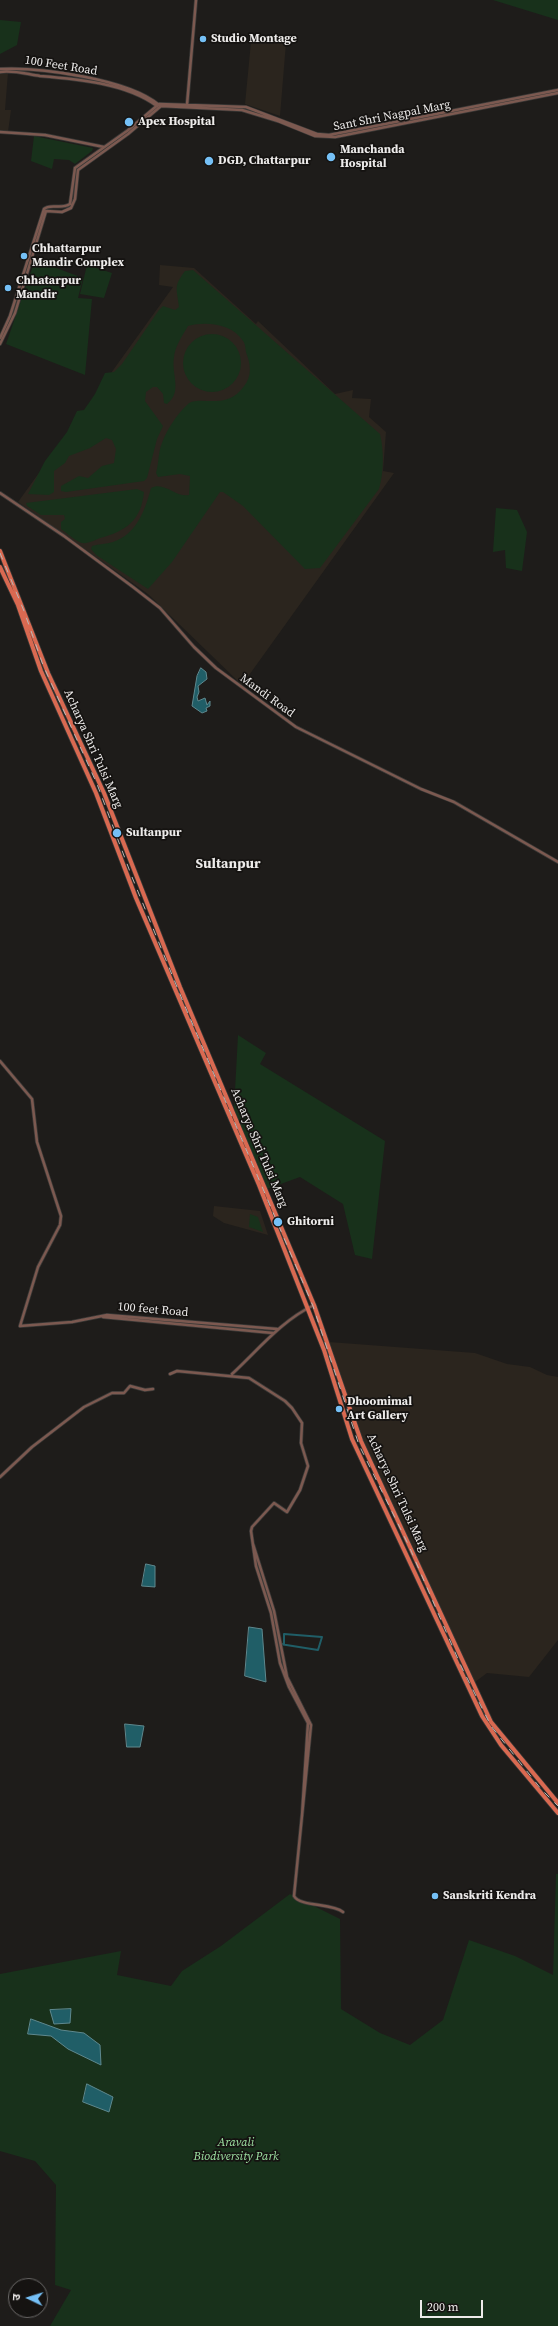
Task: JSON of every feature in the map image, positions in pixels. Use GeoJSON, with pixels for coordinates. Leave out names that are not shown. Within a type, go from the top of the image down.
{"type":"FeatureCollection","features":[{"type":"Feature","properties":{"kind":"highway","name":"Acharya Shri Tulsi Marg"},"geometry":{"type":"LineString","coordinates":[[0,551],[22,601],[36,650],[104,793],[178,989],[260,1185],[267,1209],[308,1308],[352,1439],[404,1553],[482,1716],[501,1745],[558,1813]]}},
{"type":"Feature","properties":{"kind":"highway","name":"Acharya Shri Tulsi Marg"},"geometry":{"type":"LineString","coordinates":[[0,567],[18,605],[96,793],[123,864],[314,1305],[361,1441],[490,1722],[558,1802]]}},
{"type":"Feature","properties":{"kind":"highway"},"geometry":{"type":"LineString","coordinates":[[123,864],[129,861]]}},
{"type":"Feature","properties":{"kind":"highway"},"geometry":{"type":"LineString","coordinates":[[404,1553],[412,1550]]}},
{"type":"Feature","properties":{"kind":"highway"},"geometry":{"type":"LineString","coordinates":[[539,1792],[544,1787]]}},
{"type":"Feature","properties":{"kind":"street"},"geometry":{"type":"LineString","coordinates":[[187,105],[196,0]]}},
{"type":"Feature","properties":{"kind":"street","name":"100 Feet Road"},"geometry":{"type":"LineString","coordinates":[[0,70],[85,80],[141,96],[158,106]]}},
{"type":"Feature","properties":{"kind":"street","name":"Sant Shri Nagpal Marg"},"geometry":{"type":"LineString","coordinates":[[158,106],[244,110],[322,137],[335,137],[558,91]]}},
{"type":"Feature","properties":{"kind":"street","name":"Sant Shri Nagpal Marg"},"geometry":{"type":"LineString","coordinates":[[158,106],[187,105],[246,107],[320,135],[335,134],[427,118]]}},
{"type":"Feature","properties":{"kind":"street"},"geometry":{"type":"LineString","coordinates":[[0,338],[17,302],[44,209],[48,206],[62,208],[70,204],[75,168],[126,132],[158,106]]}},
{"type":"Feature","properties":{"kind":"street"},"geometry":{"type":"LineString","coordinates":[[0,344],[17,302],[46,211],[62,212],[71,208],[78,186],[76,172],[158,106]]}},
{"type":"Feature","properties":{"kind":"street"},"geometry":{"type":"LineString","coordinates":[[0,132],[45,135],[107,148]]}},
{"type":"Feature","properties":{"kind":"street","name":"Mandi Road"},"geometry":{"type":"LineString","coordinates":[[0,493],[64,536],[134,587],[160,608],[194,648],[216,668],[296,727],[421,789],[454,802],[558,862]]}},
{"type":"Feature","properties":{"kind":"street"},"geometry":{"type":"LineString","coordinates":[[0,1061],[16,1077],[32,1099],[37,1142],[61,1216],[60,1225],[38,1267],[20,1326],[72,1322],[103,1316]]}},
{"type":"Feature","properties":{"kind":"street"},"geometry":{"type":"LineString","coordinates":[[232,1374],[276,1330],[314,1305]]}},
{"type":"Feature","properties":{"kind":"street","name":"100 feet Road"},"geometry":{"type":"LineString","coordinates":[[103,1316],[276,1330]]}},
{"type":"Feature","properties":{"kind":"street","name":"100 feet Road"},"geometry":{"type":"LineString","coordinates":[[103,1316],[189,1326],[273,1333]]}},
{"type":"Feature","properties":{"kind":"street"},"geometry":{"type":"LineString","coordinates":[[189,1326],[190,1322]]}},
{"type":"Feature","properties":{"kind":"street"},"geometry":{"type":"LineString","coordinates":[[170,1374],[175,1371],[252,1379],[286,1402],[302,1423],[301,1444],[308,1465],[302,1485],[287,1512],[274,1503],[252,1527],[253,1544],[274,1611],[278,1642],[288,1677],[311,1725],[295,1898],[300,1901],[334,1908],[343,1912]]}},
{"type":"Feature","properties":{"kind":"street"},"geometry":{"type":"LineString","coordinates":[[0,1477],[32,1447],[85,1406],[112,1393],[124,1392],[130,1386],[145,1390],[154,1389]]}},
{"type":"Feature","properties":{"kind":"shaded area"},"geometry":{"type":"Polygon","coordinates":[[[251,42],[286,43],[280,116],[245,104],[251,42]]]}},
{"type":"Feature","properties":{"kind":"shaded area"},"geometry":{"type":"Polygon","coordinates":[[[8,73],[5,110],[11,110],[8,132],[0,131],[0,74],[8,73]]]}},
{"type":"Feature","properties":{"kind":"shaded area"},"geometry":{"type":"Polygon","coordinates":[[[160,265],[194,268],[256,324],[258,321],[335,394],[353,390],[352,398],[371,399],[369,417],[386,432],[383,471],[394,473],[242,685],[148,594],[18,502],[173,287],[159,285],[160,265]]]}},
{"type":"Feature","properties":{"kind":"shaded area"},"geometry":{"type":"Polygon","coordinates":[[[214,1206],[260,1211],[268,1235],[224,1223],[213,1216],[214,1206]]]}},
{"type":"Feature","properties":{"kind":"shaded area"},"geometry":{"type":"Polygon","coordinates":[[[329,1342],[475,1353],[507,1364],[530,1367],[547,1375],[558,1377],[558,1640],[529,1677],[487,1673],[475,1682],[364,1444],[329,1342]]]}},
{"type":"Feature","properties":{"kind":"green space"},"geometry":{"type":"Polygon","coordinates":[[[493,0],[558,0],[558,20],[493,0]]]}},
{"type":"Feature","properties":{"kind":"green space"},"geometry":{"type":"Polygon","coordinates":[[[0,20],[21,22],[17,45],[0,54],[0,20]]]}},
{"type":"Feature","properties":{"kind":"green space"},"geometry":{"type":"Polygon","coordinates":[[[34,136],[93,148],[92,151],[75,164],[69,160],[54,159],[52,169],[31,161],[34,136]]]}},
{"type":"Feature","properties":{"kind":"green space"},"geometry":{"type":"Polygon","coordinates":[[[35,260],[83,278],[78,298],[92,299],[85,375],[6,344],[35,260]]]}},
{"type":"Feature","properties":{"kind":"green space"},"geometry":{"type":"Polygon","coordinates":[[[87,265],[112,273],[104,298],[80,294],[87,265]]]}},
{"type":"Feature","properties":{"kind":"green space"},"geometry":{"type":"Polygon","coordinates":[[[193,270],[380,434],[383,462],[379,489],[320,568],[305,569],[243,506],[223,492],[220,492],[172,562],[148,589],[96,555],[91,549],[92,546],[113,542],[121,538],[134,527],[143,513],[151,488],[156,486],[179,494],[189,495],[190,476],[180,474],[158,477],[156,473],[161,446],[166,433],[183,409],[191,402],[218,401],[233,397],[244,387],[250,374],[250,365],[244,342],[232,330],[218,325],[195,324],[188,326],[176,349],[173,364],[175,388],[172,399],[167,404],[164,403],[163,394],[157,387],[153,387],[146,392],[145,401],[163,426],[157,439],[147,478],[144,481],[66,492],[61,491],[61,486],[79,476],[88,478],[102,466],[114,463],[116,449],[112,440],[106,438],[90,448],[69,456],[65,463],[54,471],[54,492],[49,495],[28,494],[45,461],[67,432],[77,411],[84,410],[95,394],[105,373],[114,372],[122,364],[163,306],[175,310],[179,307],[177,284],[185,271],[193,270]]]}},
{"type":"Feature","properties":{"kind":"green space"},"geometry":{"type":"Polygon","coordinates":[[[212,334],[223,336],[236,347],[239,352],[241,363],[239,374],[228,387],[223,390],[212,392],[201,390],[188,379],[185,374],[183,363],[185,352],[196,339],[201,336],[212,334]]]}},
{"type":"Feature","properties":{"kind":"green space"},"geometry":{"type":"Polygon","coordinates":[[[137,489],[144,492],[140,510],[131,523],[117,532],[87,543],[77,541],[61,529],[61,522],[65,519],[64,515],[41,515],[27,506],[26,503],[137,489]]]}},
{"type":"Feature","properties":{"kind":"green space"},"geometry":{"type":"Polygon","coordinates":[[[496,508],[517,510],[527,532],[522,571],[506,568],[505,550],[493,552],[496,508]]]}},
{"type":"Feature","properties":{"kind":"green space"},"geometry":{"type":"Polygon","coordinates":[[[238,1035],[266,1053],[260,1064],[385,1141],[372,1259],[355,1255],[343,1204],[300,1177],[267,1189],[234,1109],[238,1035]]]}},
{"type":"Feature","properties":{"kind":"green space"},"geometry":{"type":"Polygon","coordinates":[[[250,1214],[258,1217],[263,1232],[249,1227],[250,1214]]]}},
{"type":"Feature","properties":{"kind":"green space","name":"Aravali Biodiversity Park"},"geometry":{"type":"Polygon","coordinates":[[[556,1874],[558,1874],[558,2326],[50,2326],[71,2290],[55,2285],[56,2185],[35,2161],[0,2151],[0,1974],[121,1951],[117,1975],[171,1986],[182,1971],[221,1946],[290,1894],[340,1919],[341,2009],[380,2033],[410,2045],[443,2020],[469,1940],[515,1956],[553,1975],[556,1874]]]}},
{"type":"Feature","properties":{"kind":"water"},"geometry":{"type":"Polygon","coordinates":[[[201,668],[206,672],[207,679],[198,686],[198,701],[205,698],[207,705],[210,701],[210,706],[206,708],[207,711],[202,713],[192,706],[197,676],[201,668]]]}},
{"type":"Feature","properties":{"kind":"water"},"geometry":{"type":"Polygon","coordinates":[[[146,1564],[155,1566],[155,1587],[142,1586],[146,1564]]]}},
{"type":"Feature","properties":{"kind":"water"},"geometry":{"type":"Polygon","coordinates":[[[249,1627],[262,1629],[266,1682],[245,1676],[249,1627]]]}},
{"type":"Feature","properties":{"kind":"water"},"geometry":{"type":"Polygon","coordinates":[[[125,1724],[144,1726],[140,1747],[127,1747],[125,1724]]]}},
{"type":"Feature","properties":{"kind":"water"},"geometry":{"type":"Polygon","coordinates":[[[71,2009],[70,2023],[54,2024],[50,2010],[71,2009]]]}},
{"type":"Feature","properties":{"kind":"water"},"geometry":{"type":"Polygon","coordinates":[[[31,2019],[61,2030],[84,2033],[100,2045],[101,2065],[68,2049],[51,2036],[28,2034],[31,2019]]]}},
{"type":"Feature","properties":{"kind":"water"},"geometry":{"type":"Polygon","coordinates":[[[87,2084],[113,2097],[109,2112],[83,2102],[87,2084]]]}},
{"type":"Feature","properties":{"kind":"waterway"},"geometry":{"type":"LineString","coordinates":[[284,1634],[322,1637],[318,1650],[280,1644],[284,1644],[284,1634]]}},
{"type":"Feature","properties":{"kind":"railway"},"geometry":{"type":"LineString","coordinates":[[0,553],[24,611],[43,665],[97,784],[132,877],[184,1004],[313,1306],[359,1445],[409,1546],[461,1666],[491,1726],[541,1789],[558,1806]]}},
{"type":"Feature","properties":{"kind":"place","name":"Studio Montage"},"geometry":{"type":"Point","coordinates":[203,39]}},
{"type":"Feature","properties":{"kind":"place","name":"Apex Hospital"},"geometry":{"type":"Point","coordinates":[129,122]}},
{"type":"Feature","properties":{"kind":"place","name":"Manchanda Hospital"},"geometry":{"type":"Point","coordinates":[331,157]}},
{"type":"Feature","properties":{"kind":"place","name":"DGD, Chattarpur"},"geometry":{"type":"Point","coordinates":[209,161]}},
{"type":"Feature","properties":{"kind":"place","name":"Chhattarpur Mandir Complex"},"geometry":{"type":"Point","coordinates":[24,256]}},
{"type":"Feature","properties":{"kind":"place","name":"Chhatarpur Mandir"},"geometry":{"type":"Point","coordinates":[8,288]}},
{"type":"Feature","properties":{"kind":"place","name":"Sultanpur"},"geometry":{"type":"Point","coordinates":[117,833]}},
{"type":"Feature","properties":{"kind":"place","name":"Ghitorni"},"geometry":{"type":"Point","coordinates":[278,1222]}},
{"type":"Feature","properties":{"kind":"place","name":"Dhoomimal Art Gallery"},"geometry":{"type":"Point","coordinates":[339,1409]}},
{"type":"Feature","properties":{"kind":"place","name":"Sanskriti Kendra"},"geometry":{"type":"Point","coordinates":[435,1896]}},
{"type":"Feature","properties":{"kind":"district","name":"Sultanpur"},"geometry":{"type":"Point","coordinates":[228,864]}}]}
